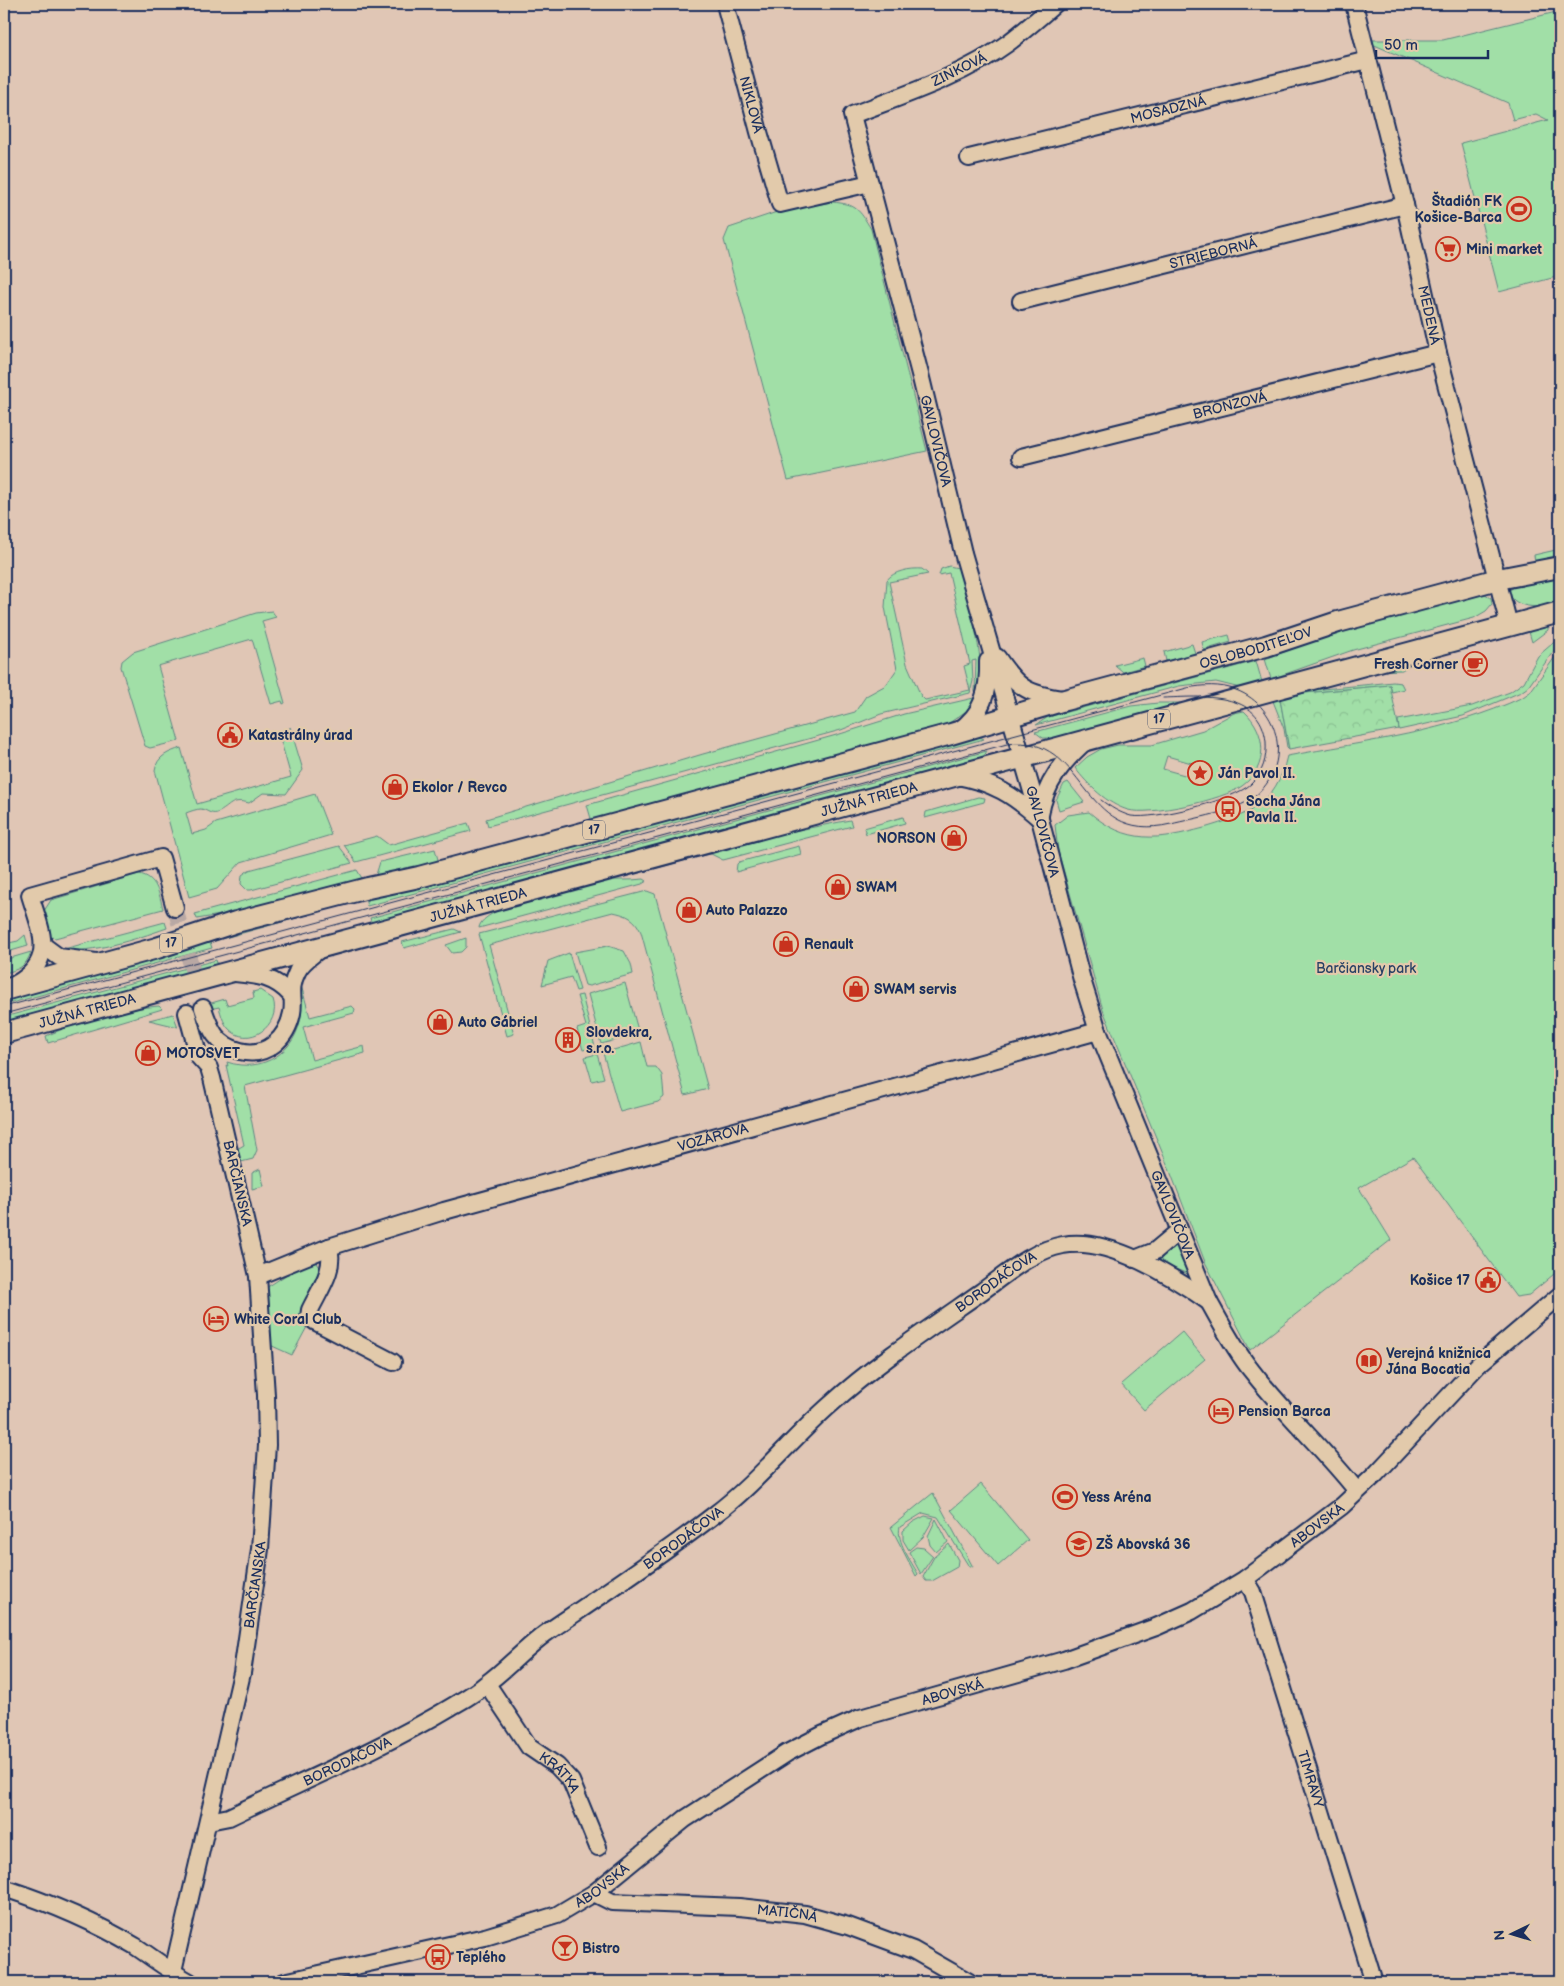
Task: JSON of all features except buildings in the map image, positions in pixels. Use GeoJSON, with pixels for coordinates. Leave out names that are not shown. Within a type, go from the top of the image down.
{"type":"FeatureCollection","features":[{"type":"Feature","properties":{"kind":"main road","name":"OSLOBODITEĽOV"},"geometry":{"type":"LineString","coordinates":[[951,734],[1065,700],[1498,579],[1560,567]]}},
{"type":"Feature","properties":{"kind":"main road","name":"17"},"geometry":{"type":"LineString","coordinates":[[953,775],[1560,612]]}},
{"type":"Feature","properties":{"kind":"main road","name":"17"},"geometry":{"type":"LineString","coordinates":[[6,989],[106,962],[253,918],[368,888],[419,878],[951,734]]}},
{"type":"Feature","properties":{"kind":"main road","name":"JUŽNÁ TRIEDA"},"geometry":{"type":"LineString","coordinates":[[4,1032],[953,775]]}},
{"type":"Feature","properties":{"kind":"street","name":"NIKLOVÁ"},"geometry":{"type":"LineString","coordinates":[[725,4],[758,132],[780,204],[870,183]]}},
{"type":"Feature","properties":{"kind":"street","name":"ZINKOVÁ"},"geometry":{"type":"LineString","coordinates":[[852,115],[937,81],[979,60],[1007,43],[1055,4]]}},
{"type":"Feature","properties":{"kind":"street","name":"MEDENÁ"},"geometry":{"type":"LineString","coordinates":[[1354,4],[1405,205],[1438,354],[1509,625]]}},
{"type":"Feature","properties":{"kind":"street","name":"MOSADZNÁ"},"geometry":{"type":"LineString","coordinates":[[969,158],[1368,60]]}},
{"type":"Feature","properties":{"kind":"street","name":"GAVLOVIČOVA"},"geometry":{"type":"LineString","coordinates":[[852,115],[988,644],[1040,819],[1077,963],[1098,1031],[1209,1302],[1228,1337],[1250,1369],[1357,1491]]}},
{"type":"Feature","properties":{"kind":"street","name":"STRIEBORNÁ"},"geometry":{"type":"LineString","coordinates":[[1021,301],[1405,205]]}},
{"type":"Feature","properties":{"kind":"street","name":"BRONZOVÁ"},"geometry":{"type":"LineString","coordinates":[[1021,457],[1438,354]]}},
{"type":"Feature","properties":{"kind":"street"},"geometry":{"type":"LineString","coordinates":[[988,644],[1012,679],[1023,689],[1038,695],[1065,700]]}},
{"type":"Feature","properties":{"kind":"street"},"geometry":{"type":"LineString","coordinates":[[951,734],[970,722],[981,708],[988,682],[988,644]]}},
{"type":"Feature","properties":{"kind":"street"},"geometry":{"type":"LineString","coordinates":[[1040,819],[1043,799],[1055,774],[1089,738]]}},
{"type":"Feature","properties":{"kind":"street"},"geometry":{"type":"LineString","coordinates":[[953,775],[983,781],[1000,788],[1021,802],[1040,819]]}},
{"type":"Feature","properties":{"kind":"street"},"geometry":{"type":"LineString","coordinates":[[6,989],[34,971],[43,956],[44,946],[30,896],[161,858],[175,908]]}},
{"type":"Feature","properties":{"kind":"street"},"geometry":{"type":"LineString","coordinates":[[44,946],[53,954],[67,959],[106,962]]}},
{"type":"Feature","properties":{"kind":"street"},"geometry":{"type":"LineString","coordinates":[[203,1008],[210,1029],[218,1041],[230,1048],[251,1053],[270,1048],[283,1036],[292,1011],[291,995],[297,971],[306,960],[323,947]]}},
{"type":"Feature","properties":{"kind":"street"},"geometry":{"type":"LineString","coordinates":[[228,972],[269,978],[291,995]]}},
{"type":"Feature","properties":{"kind":"street","name":"BARČIANSKA"},"geometry":{"type":"LineString","coordinates":[[173,1971],[242,1673],[261,1531],[267,1444],[266,1395],[258,1276],[212,1078],[208,1068],[199,1057],[187,1013]]}},
{"type":"Feature","properties":{"kind":"street","name":"VOZÁROVA"},"geometry":{"type":"LineString","coordinates":[[258,1276],[329,1247],[451,1210],[1098,1031]]}},
{"type":"Feature","properties":{"kind":"street"},"geometry":{"type":"LineString","coordinates":[[1135,1258],[1155,1251],[1179,1231]]}},
{"type":"Feature","properties":{"kind":"street","name":"BORODÁČOVA"},"geometry":{"type":"LineString","coordinates":[[209,1821],[229,1817],[416,1726],[487,1684],[548,1632],[717,1513],[763,1472],[830,1404],[918,1337],[1018,1266],[1063,1244],[1078,1244],[1107,1249],[1135,1258],[1184,1283],[1209,1302]]}},
{"type":"Feature","properties":{"kind":"street"},"geometry":{"type":"LineString","coordinates":[[329,1247],[332,1260],[330,1270],[310,1310],[309,1317],[394,1362]]}},
{"type":"Feature","properties":{"kind":"street","name":"ABOVSKÁ"},"geometry":{"type":"LineString","coordinates":[[284,1982],[346,1975],[520,1928],[557,1915],[594,1893],[685,1819],[787,1753],[822,1735],[860,1718],[1014,1676],[1156,1627],[1192,1611],[1245,1579],[1319,1524],[1357,1491],[1478,1365],[1560,1295]]}},
{"type":"Feature","properties":{"kind":"street","name":"TIMRAVY"},"geometry":{"type":"LineString","coordinates":[[1245,1579],[1254,1592],[1374,1982]]}},
{"type":"Feature","properties":{"kind":"street","name":"KRÁTKA"},"geometry":{"type":"LineString","coordinates":[[487,1684],[529,1747],[557,1766],[571,1781],[598,1847]]}},
{"type":"Feature","properties":{"kind":"street"},"geometry":{"type":"LineString","coordinates":[[4,1888],[51,1904],[91,1922],[190,1982]]}},
{"type":"Feature","properties":{"kind":"street","name":"MATIČNÁ"},"geometry":{"type":"LineString","coordinates":[[594,1893],[612,1902],[739,1907],[805,1914],[848,1926],[912,1950],[969,1982]]}},
{"type":"Feature","properties":{"kind":"green space"},"geometry":{"type":"Polygon","coordinates":[[[1560,11],[1560,276],[1499,292],[1461,143],[1548,120],[1536,114],[1513,120],[1508,103],[1363,40],[1443,40],[1560,11]]]}},
{"type":"Feature","properties":{"kind":"green space"},"geometry":{"type":"Polygon","coordinates":[[[832,202],[852,206],[860,212],[871,229],[927,451],[788,480],[724,240],[729,228],[780,211],[832,202]]]}},
{"type":"Feature","properties":{"kind":"green space"},"geometry":{"type":"Polygon","coordinates":[[[1560,549],[1560,556],[1535,562],[1534,555],[1560,549]]]}},
{"type":"Feature","properties":{"kind":"green space"},"geometry":{"type":"Polygon","coordinates":[[[949,566],[958,568],[972,613],[980,660],[981,691],[975,692],[976,660],[972,661],[973,681],[970,693],[881,714],[841,730],[488,826],[486,819],[703,754],[855,712],[866,696],[886,685],[897,669],[885,607],[887,580],[893,574],[903,571],[922,569],[928,574],[889,582],[907,664],[921,696],[925,700],[970,690],[964,666],[970,664],[949,573],[939,575],[941,569],[949,566]]]}},
{"type":"Feature","properties":{"kind":"green space"},"geometry":{"type":"Polygon","coordinates":[[[1560,575],[1560,603],[1547,606],[1524,605],[1512,598],[1508,591],[1519,584],[1560,575]]]}},
{"type":"Feature","properties":{"kind":"green space"},"geometry":{"type":"Polygon","coordinates":[[[1484,593],[1491,598],[1492,604],[1486,611],[1474,618],[1353,650],[1271,679],[1265,659],[1346,629],[1484,593]]]}},
{"type":"Feature","properties":{"kind":"green space"},"geometry":{"type":"Polygon","coordinates":[[[272,611],[276,617],[262,621],[285,703],[283,704],[282,701],[271,704],[252,639],[158,666],[179,741],[150,748],[145,746],[121,667],[122,661],[133,652],[256,613],[272,611]]]}},
{"type":"Feature","properties":{"kind":"green space"},"geometry":{"type":"Polygon","coordinates":[[[1548,625],[1548,630],[1532,642],[1529,632],[1413,662],[1402,670],[1378,671],[1548,625]]]}},
{"type":"Feature","properties":{"kind":"green space"},"geometry":{"type":"Polygon","coordinates":[[[1229,635],[1231,642],[1204,650],[1202,642],[1229,635]]]}},
{"type":"Feature","properties":{"kind":"green space"},"geometry":{"type":"Polygon","coordinates":[[[1560,637],[1560,642],[1528,687],[1521,692],[1463,716],[1399,730],[1398,720],[1472,706],[1510,692],[1524,682],[1538,656],[1560,637]]]}},
{"type":"Feature","properties":{"kind":"green space"},"geometry":{"type":"Polygon","coordinates":[[[1192,644],[1195,653],[1166,661],[1164,652],[1192,644]]]}},
{"type":"Feature","properties":{"kind":"green space","name":"Barčiansky park"},"geometry":{"type":"Polygon","coordinates":[[[1560,650],[1560,1269],[1529,1295],[1516,1297],[1413,1157],[1359,1188],[1391,1240],[1250,1350],[1205,1262],[1170,1171],[1103,1010],[1058,851],[1055,825],[1068,815],[1089,812],[1103,823],[1130,835],[1158,837],[1188,832],[1220,823],[1247,812],[1258,806],[1268,797],[1276,786],[1287,756],[1407,734],[1466,719],[1495,709],[1530,692],[1560,650]]]}},
{"type":"Feature","properties":{"kind":"green space"},"geometry":{"type":"Polygon","coordinates":[[[1143,658],[1145,666],[1123,672],[1115,665],[1143,658]]]}},
{"type":"Feature","properties":{"kind":"green space"},"geometry":{"type":"Polygon","coordinates":[[[1256,661],[1262,682],[1240,688],[1216,682],[1179,686],[1036,725],[1048,717],[1256,661]]]}},
{"type":"Feature","properties":{"kind":"green space"},"geometry":{"type":"Polygon","coordinates":[[[1393,682],[1401,683],[1404,689],[1392,692],[1390,685],[1305,693],[1280,699],[1289,749],[1287,747],[1284,729],[1273,701],[1303,691],[1393,682]]]}},
{"type":"Feature","properties":{"kind":"green space"},"geometry":{"type":"Polygon","coordinates":[[[1390,685],[1399,729],[1289,749],[1280,699],[1305,693],[1390,685]]]}},
{"type":"Feature","properties":{"kind":"green space"},"geometry":{"type":"Polygon","coordinates":[[[978,697],[969,709],[945,726],[592,822],[587,805],[840,734],[904,714],[978,697]]]}},
{"type":"Feature","properties":{"kind":"green space"},"geometry":{"type":"Polygon","coordinates":[[[1182,703],[1054,738],[1043,738],[1035,732],[1131,706],[1182,703]]]}},
{"type":"Feature","properties":{"kind":"green space"},"geometry":{"type":"Polygon","coordinates":[[[1244,711],[1252,719],[1261,739],[1261,759],[1251,778],[1242,786],[1219,796],[1169,809],[1152,811],[1128,810],[1105,799],[1075,768],[1087,757],[1101,749],[1118,745],[1152,745],[1203,730],[1234,713],[1244,711]],[[1167,756],[1163,769],[1206,781],[1209,768],[1167,756]]]}},
{"type":"Feature","properties":{"kind":"green space"},"geometry":{"type":"Polygon","coordinates":[[[290,727],[303,770],[286,794],[263,793],[249,803],[234,802],[217,813],[201,809],[186,813],[192,834],[206,830],[216,823],[315,794],[331,835],[241,862],[217,889],[189,897],[155,770],[158,761],[168,753],[181,748],[197,804],[291,777],[280,738],[291,734],[290,727]]]}},
{"type":"Feature","properties":{"kind":"green space"},"geometry":{"type":"Polygon","coordinates":[[[978,736],[984,739],[367,906],[365,899],[210,942],[212,948],[4,1005],[4,1000],[153,960],[245,929],[978,736]]]}},
{"type":"Feature","properties":{"kind":"green space"},"geometry":{"type":"Polygon","coordinates":[[[987,751],[984,756],[968,762],[426,908],[372,926],[4,1023],[4,1017],[216,960],[218,966],[372,924],[370,918],[987,751]]]}},
{"type":"Feature","properties":{"kind":"green space"},"geometry":{"type":"Polygon","coordinates":[[[1068,782],[1084,802],[1059,810],[1056,800],[1064,784],[1068,782]]]}},
{"type":"Feature","properties":{"kind":"green space"},"geometry":{"type":"Polygon","coordinates":[[[978,797],[985,798],[984,802],[925,818],[926,812],[978,797]]]}},
{"type":"Feature","properties":{"kind":"green space"},"geometry":{"type":"Polygon","coordinates":[[[903,817],[905,823],[866,834],[864,828],[903,817]]]}},
{"type":"Feature","properties":{"kind":"green space"},"geometry":{"type":"Polygon","coordinates":[[[850,820],[852,826],[723,860],[711,854],[646,871],[643,869],[753,839],[850,820]]]}},
{"type":"Feature","properties":{"kind":"green space"},"geometry":{"type":"Polygon","coordinates":[[[468,823],[471,831],[356,862],[344,845],[377,836],[389,845],[468,823]]]}},
{"type":"Feature","properties":{"kind":"green space"},"geometry":{"type":"Polygon","coordinates":[[[339,846],[352,863],[251,890],[247,890],[241,884],[242,875],[249,870],[339,846]]]}},
{"type":"Feature","properties":{"kind":"green space"},"geometry":{"type":"Polygon","coordinates":[[[799,846],[801,854],[736,872],[739,862],[799,846]]]}},
{"type":"Feature","properties":{"kind":"green space"},"geometry":{"type":"Polygon","coordinates":[[[435,849],[439,863],[375,878],[380,862],[435,849]]]}},
{"type":"Feature","properties":{"kind":"green space"},"geometry":{"type":"Polygon","coordinates":[[[357,870],[363,880],[255,909],[197,919],[195,914],[357,870]]]}},
{"type":"Feature","properties":{"kind":"green space"},"geometry":{"type":"Polygon","coordinates":[[[139,874],[153,882],[163,909],[55,938],[48,936],[44,911],[51,900],[139,874]]]}},
{"type":"Feature","properties":{"kind":"green space"},"geometry":{"type":"Polygon","coordinates":[[[644,879],[647,881],[642,884],[479,928],[484,920],[495,912],[531,898],[597,881],[644,879]]]}},
{"type":"Feature","properties":{"kind":"green space"},"geometry":{"type":"Polygon","coordinates":[[[647,891],[655,894],[708,1089],[685,1095],[641,932],[633,920],[613,912],[489,945],[514,1034],[507,1036],[479,934],[647,891]]]}},
{"type":"Feature","properties":{"kind":"green space"},"geometry":{"type":"Polygon","coordinates":[[[165,922],[167,928],[127,941],[87,950],[60,950],[165,922]]]}},
{"type":"Feature","properties":{"kind":"green space"},"geometry":{"type":"Polygon","coordinates":[[[454,929],[461,932],[404,948],[402,942],[454,929]]]}},
{"type":"Feature","properties":{"kind":"green space"},"geometry":{"type":"Polygon","coordinates":[[[25,935],[28,946],[4,953],[4,944],[18,941],[25,935]]]}},
{"type":"Feature","properties":{"kind":"green space"},"geometry":{"type":"Polygon","coordinates":[[[466,938],[466,947],[461,952],[452,953],[446,945],[466,938]]]}},
{"type":"Feature","properties":{"kind":"green space"},"geometry":{"type":"Polygon","coordinates":[[[608,946],[624,951],[631,964],[633,974],[589,986],[585,985],[575,952],[608,946]]]}},
{"type":"Feature","properties":{"kind":"green space"},"geometry":{"type":"Polygon","coordinates":[[[31,952],[27,961],[21,967],[4,973],[4,960],[31,952]]]}},
{"type":"Feature","properties":{"kind":"green space"},"geometry":{"type":"Polygon","coordinates":[[[569,953],[580,990],[576,991],[571,977],[542,985],[548,961],[569,953]]]}},
{"type":"Feature","properties":{"kind":"green space"},"geometry":{"type":"Polygon","coordinates":[[[625,983],[639,1034],[601,1044],[588,994],[625,983]]]}},
{"type":"Feature","properties":{"kind":"green space"},"geometry":{"type":"Polygon","coordinates":[[[301,985],[310,1017],[352,1006],[355,1009],[354,1013],[303,1027],[312,1060],[364,1046],[365,1053],[245,1086],[257,1150],[253,1159],[241,1162],[237,1149],[244,1145],[226,1065],[228,1066],[227,1062],[253,1065],[276,1057],[285,1049],[293,1040],[298,1028],[301,1015],[299,992],[301,985]]]}},
{"type":"Feature","properties":{"kind":"green space"},"geometry":{"type":"Polygon","coordinates":[[[260,990],[273,999],[273,1018],[261,1032],[253,1035],[236,1034],[226,1026],[219,1007],[210,1009],[208,1004],[225,999],[227,1005],[254,998],[253,992],[260,990]]]}},
{"type":"Feature","properties":{"kind":"green space"},"geometry":{"type":"Polygon","coordinates":[[[582,995],[595,1047],[583,1050],[577,1029],[586,1026],[577,996],[582,995]]]}},
{"type":"Feature","properties":{"kind":"green space"},"geometry":{"type":"Polygon","coordinates":[[[159,1006],[162,1009],[48,1043],[46,1036],[87,1020],[130,1010],[159,1006]]]}},
{"type":"Feature","properties":{"kind":"green space"},"geometry":{"type":"Polygon","coordinates":[[[173,1014],[178,1027],[149,1020],[173,1014]]]}},
{"type":"Feature","properties":{"kind":"green space"},"geometry":{"type":"Polygon","coordinates":[[[641,1042],[647,1067],[656,1067],[662,1075],[664,1097],[658,1102],[620,1112],[603,1053],[641,1042]]]}},
{"type":"Feature","properties":{"kind":"green space"},"geometry":{"type":"Polygon","coordinates":[[[597,1054],[604,1078],[592,1081],[585,1057],[597,1054]]]}},
{"type":"Feature","properties":{"kind":"green space"},"geometry":{"type":"Polygon","coordinates":[[[260,1169],[264,1186],[252,1189],[252,1173],[260,1169]]]}},
{"type":"Feature","properties":{"kind":"green space"},"geometry":{"type":"Polygon","coordinates":[[[1175,1241],[1188,1274],[1159,1262],[1175,1241]]]}},
{"type":"Feature","properties":{"kind":"green space"},"geometry":{"type":"Polygon","coordinates":[[[317,1262],[322,1275],[298,1319],[308,1325],[292,1355],[270,1345],[266,1288],[292,1271],[317,1262]]]}},
{"type":"Feature","properties":{"kind":"green space"},"geometry":{"type":"Polygon","coordinates":[[[1182,1332],[1205,1359],[1144,1410],[1121,1384],[1182,1332]]]}},
{"type":"Feature","properties":{"kind":"green space"},"geometry":{"type":"Polygon","coordinates":[[[981,1484],[1028,1540],[998,1566],[951,1510],[981,1484]]]}},
{"type":"Feature","properties":{"kind":"green space"},"geometry":{"type":"Polygon","coordinates":[[[933,1493],[973,1567],[968,1565],[938,1517],[923,1513],[900,1527],[899,1533],[905,1551],[918,1574],[916,1576],[891,1527],[933,1493]]]}},
{"type":"Feature","properties":{"kind":"green space"},"geometry":{"type":"Polygon","coordinates":[[[925,1516],[934,1518],[923,1537],[909,1550],[903,1540],[903,1531],[913,1522],[925,1516]]]}},
{"type":"Feature","properties":{"kind":"green space"},"geometry":{"type":"Polygon","coordinates":[[[936,1519],[948,1542],[936,1552],[930,1545],[928,1536],[936,1519]]]}},
{"type":"Feature","properties":{"kind":"green space"},"geometry":{"type":"Polygon","coordinates":[[[949,1544],[958,1560],[957,1567],[932,1581],[926,1581],[923,1577],[934,1557],[949,1544]]]}},
{"type":"Feature","properties":{"kind":"green space"},"geometry":{"type":"Polygon","coordinates":[[[916,1547],[924,1548],[933,1556],[921,1574],[909,1552],[916,1547]]]}},
{"type":"Feature","properties":{"kind":"tunnel"},"geometry":{"type":"LineString","coordinates":[[175,908],[203,1008]]}},
{"type":"Feature","properties":{"kind":"tram line"},"geometry":{"type":"LineString","coordinates":[[4,1007],[1187,688],[1218,686],[1236,690],[1251,698],[1272,723],[1276,738],[1277,754],[1274,770],[1266,784],[1254,797],[1226,811],[1171,824],[1140,826],[1117,819],[1099,805],[1070,770],[1054,755],[1034,745],[1007,744],[4,1014]]}},
{"type":"Feature","properties":{"kind":"tram line"},"geometry":{"type":"LineString","coordinates":[[1101,800],[1115,810],[1131,816],[1157,815],[1194,808],[1228,796],[1251,784],[1259,775],[1265,759],[1266,742],[1262,725],[1253,713],[1241,705],[1227,700],[1194,697],[1163,698]]}},
{"type":"Feature","properties":{"kind":"place","name":"Štadión FK Košice-Barca"},"geometry":{"type":"Point","coordinates":[1519,209]}},
{"type":"Feature","properties":{"kind":"place","name":"Mini market"},"geometry":{"type":"Point","coordinates":[1448,249]}},
{"type":"Feature","properties":{"kind":"place","name":"Fresh Corner"},"geometry":{"type":"Point","coordinates":[1475,664]}},
{"type":"Feature","properties":{"kind":"place","name":"Katastrálny úrad"},"geometry":{"type":"Point","coordinates":[230,735]}},
{"type":"Feature","properties":{"kind":"place","name":"Ján Pavol II."},"geometry":{"type":"Point","coordinates":[1200,773]}},
{"type":"Feature","properties":{"kind":"place","name":"Ekolor / Revco"},"geometry":{"type":"Point","coordinates":[395,787]}},
{"type":"Feature","properties":{"kind":"place","name":"Socha Jána Pavla II."},"geometry":{"type":"Point","coordinates":[1228,809]}},
{"type":"Feature","properties":{"kind":"place","name":"NORSON"},"geometry":{"type":"Point","coordinates":[954,838]}},
{"type":"Feature","properties":{"kind":"place","name":"SWAM"},"geometry":{"type":"Point","coordinates":[838,887]}},
{"type":"Feature","properties":{"kind":"place","name":"Auto Palazzo"},"geometry":{"type":"Point","coordinates":[689,910]}},
{"type":"Feature","properties":{"kind":"place","name":"Renault"},"geometry":{"type":"Point","coordinates":[786,944]}},
{"type":"Feature","properties":{"kind":"place","name":"SWAM servis"},"geometry":{"type":"Point","coordinates":[856,989]}},
{"type":"Feature","properties":{"kind":"place","name":"Auto Gábriel"},"geometry":{"type":"Point","coordinates":[440,1022]}},
{"type":"Feature","properties":{"kind":"place","name":"Slovdekra, s.r.o."},"geometry":{"type":"Point","coordinates":[568,1040]}},
{"type":"Feature","properties":{"kind":"place","name":"MOTOSVET"},"geometry":{"type":"Point","coordinates":[148,1053]}},
{"type":"Feature","properties":{"kind":"place","name":"Košice 17"},"geometry":{"type":"Point","coordinates":[1488,1280]}},
{"type":"Feature","properties":{"kind":"place","name":"White Coral Club"},"geometry":{"type":"Point","coordinates":[216,1319]}},
{"type":"Feature","properties":{"kind":"place","name":"Verejná knižnica Jána Bocatia"},"geometry":{"type":"Point","coordinates":[1369,1361]}},
{"type":"Feature","properties":{"kind":"place","name":"Pension Barca"},"geometry":{"type":"Point","coordinates":[1221,1411]}},
{"type":"Feature","properties":{"kind":"place","name":"Yess Aréna"},"geometry":{"type":"Point","coordinates":[1065,1497]}},
{"type":"Feature","properties":{"kind":"place","name":"ZŠ Abovská 36"},"geometry":{"type":"Point","coordinates":[1079,1544]}},
{"type":"Feature","properties":{"kind":"place","name":"Bistro"},"geometry":{"type":"Point","coordinates":[565,1948]}},
{"type":"Feature","properties":{"kind":"place","name":"Teplého"},"geometry":{"type":"Point","coordinates":[438,1957]}}]}
